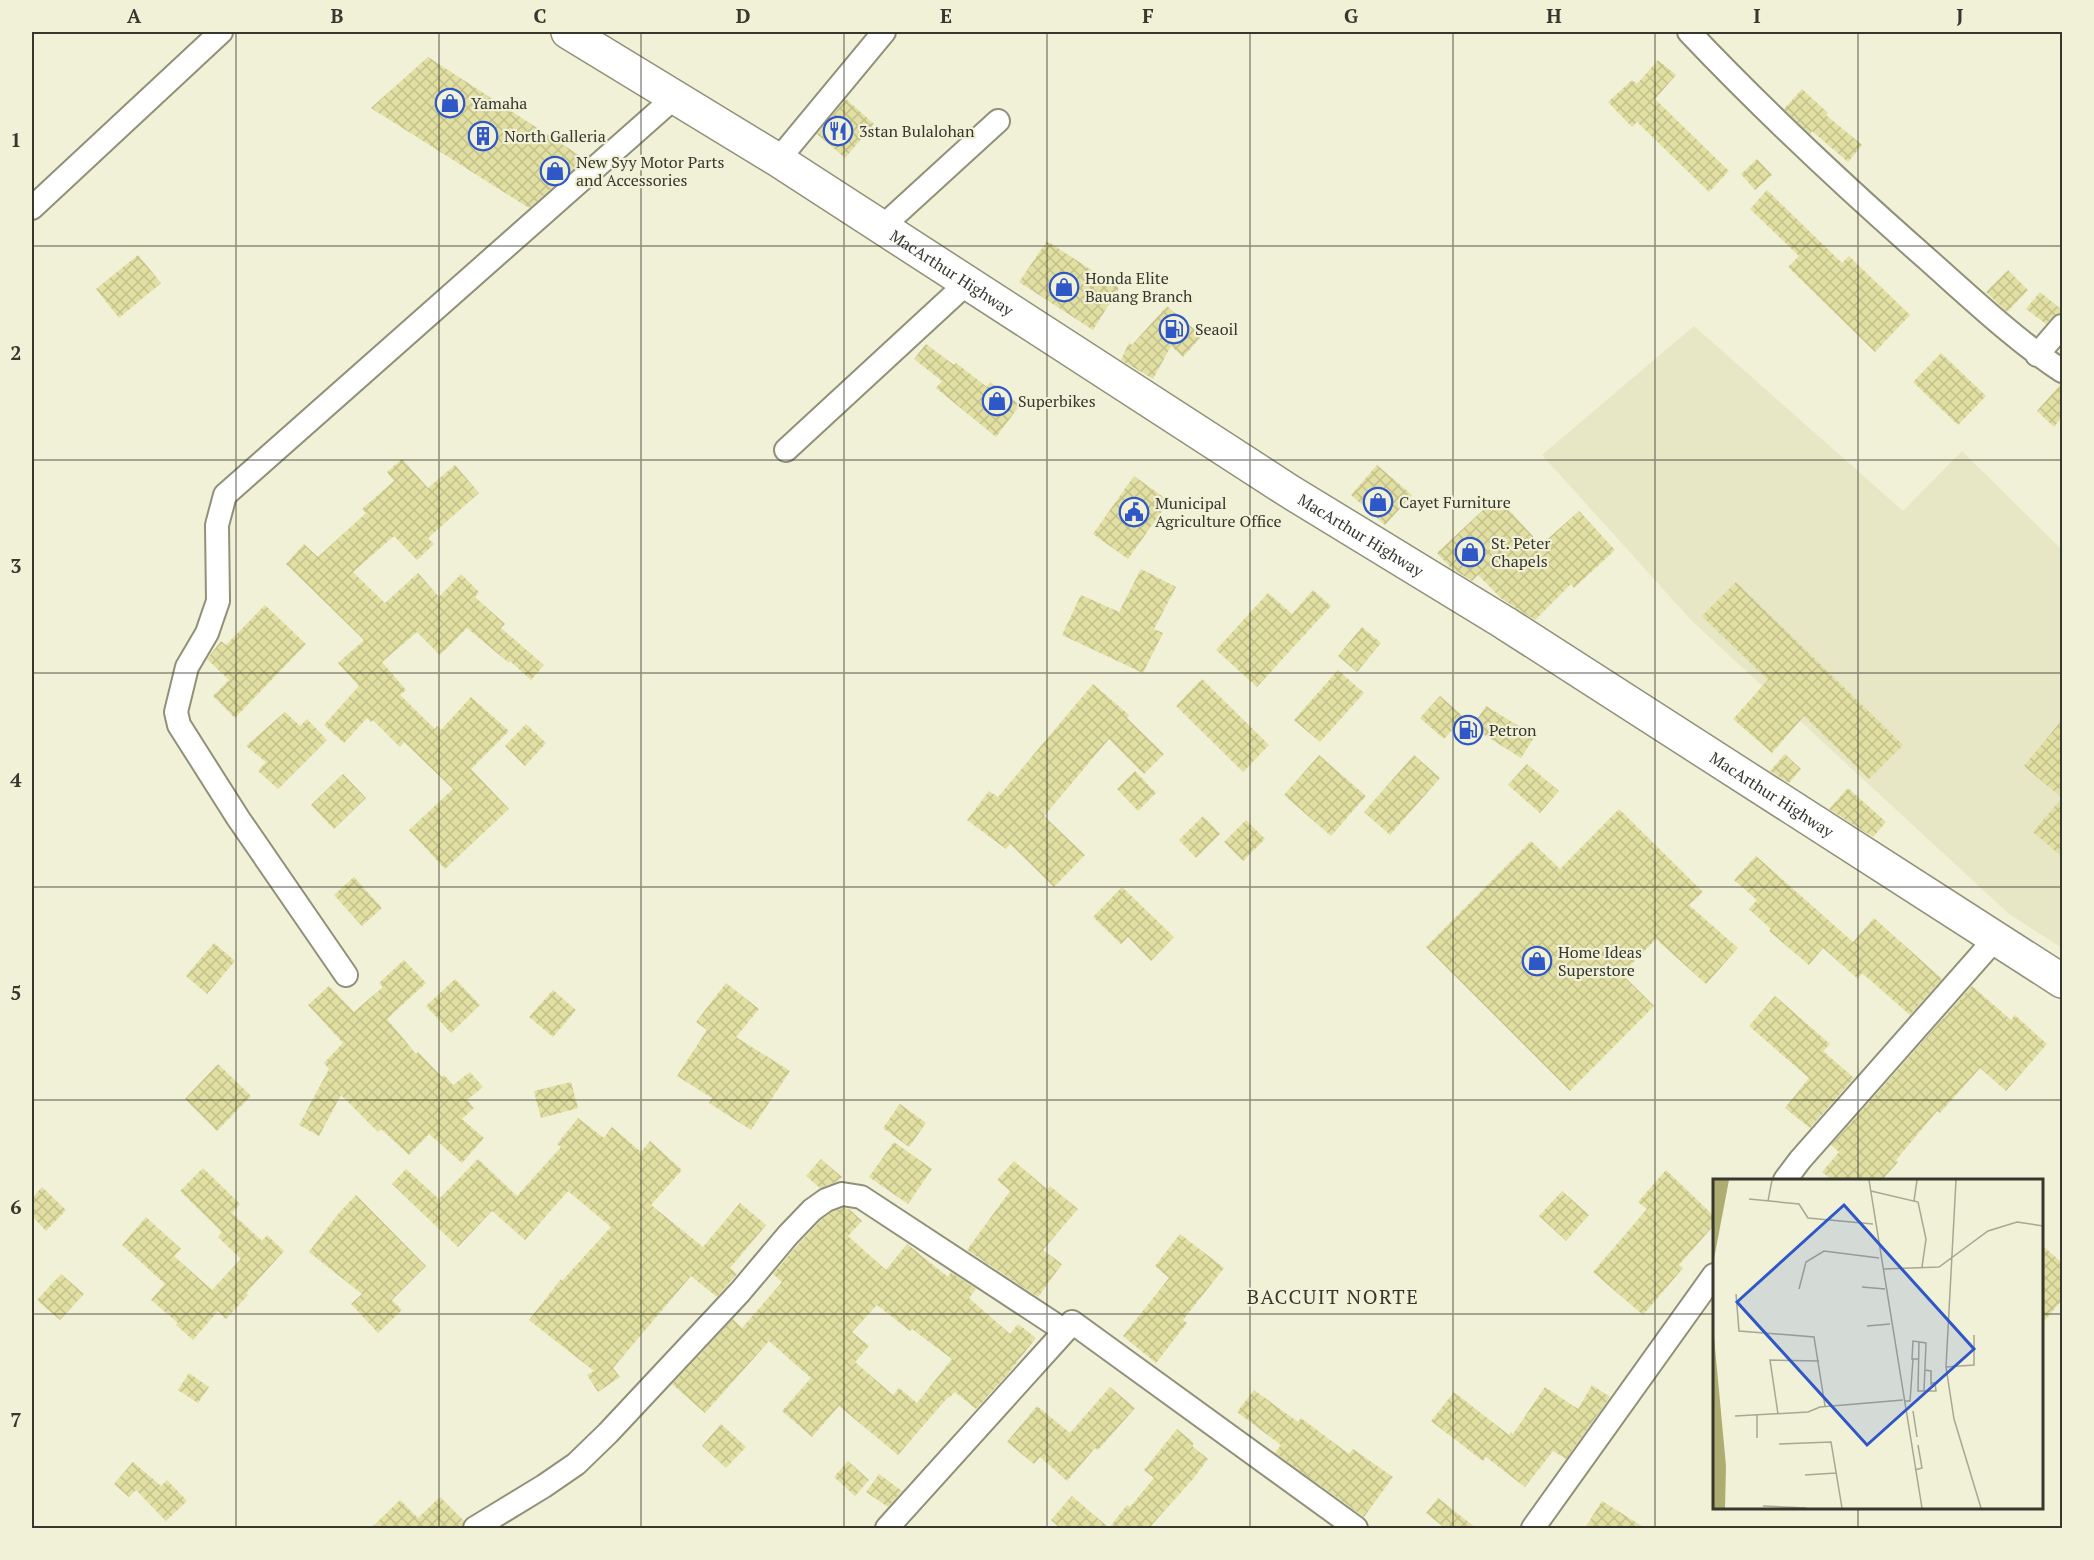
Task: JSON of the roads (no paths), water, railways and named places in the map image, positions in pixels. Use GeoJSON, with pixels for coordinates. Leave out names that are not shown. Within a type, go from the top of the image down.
{"type":"FeatureCollection","features":[{"type":"Feature","properties":{"kind":"highway","name":"MacArthur Highway"},"geometry":{"type":"LineString","coordinates":[[568,32],[778,160],[1289,491],[1505,623],[2062,981]]}},
{"type":"Feature","properties":{"kind":"street"},"geometry":{"type":"LineString","coordinates":[[32,208],[221,32]]}},
{"type":"Feature","properties":{"kind":"street"},"geometry":{"type":"LineString","coordinates":[[778,160],[884,32]]}},
{"type":"Feature","properties":{"kind":"street"},"geometry":{"type":"LineString","coordinates":[[1689,32],[1773,118],[1842,184],[2037,355],[2062,371]]}},
{"type":"Feature","properties":{"kind":"street"},"geometry":{"type":"LineString","coordinates":[[346,975],[238,818],[179,725],[176,712],[187,667],[207,633],[218,601],[217,525],[225,495],[675,97]]}},
{"type":"Feature","properties":{"kind":"street"},"geometry":{"type":"LineString","coordinates":[[882,227],[998,121]]}},
{"type":"Feature","properties":{"kind":"street"},"geometry":{"type":"LineString","coordinates":[[786,450],[967,283]]}},
{"type":"Feature","properties":{"kind":"street"},"geometry":{"type":"LineString","coordinates":[[2037,355],[2062,326]]}},
{"type":"Feature","properties":{"kind":"street"},"geometry":{"type":"LineString","coordinates":[[1786,1179],[1996,938]]}},
{"type":"Feature","properties":{"kind":"street"},"geometry":{"type":"LineString","coordinates":[[475,1528],[576,1464],[740,1292],[800,1222],[826,1200],[842,1194],[861,1197],[1065,1330]]}},
{"type":"Feature","properties":{"kind":"street"},"geometry":{"type":"LineString","coordinates":[[1533,1528],[1713,1276]]}},
{"type":"Feature","properties":{"kind":"street"},"geometry":{"type":"LineString","coordinates":[[887,1528],[1072,1322],[1356,1528]]}},
{"type":"Feature","properties":{"kind":"place","name":"Yamaha"},"geometry":{"type":"Point","coordinates":[450,103]}},
{"type":"Feature","properties":{"kind":"place","name":"3stan Bulalohan"},"geometry":{"type":"Point","coordinates":[838,131]}},
{"type":"Feature","properties":{"kind":"place","name":"North Galleria"},"geometry":{"type":"Point","coordinates":[483,136]}},
{"type":"Feature","properties":{"kind":"place","name":"New Syy Motor Parts and Accessories"},"geometry":{"type":"Point","coordinates":[555,171]}},
{"type":"Feature","properties":{"kind":"place","name":"Honda Elite Bauang Branch"},"geometry":{"type":"Point","coordinates":[1064,287]}},
{"type":"Feature","properties":{"kind":"place","name":"Seaoil"},"geometry":{"type":"Point","coordinates":[1174,329]}},
{"type":"Feature","properties":{"kind":"place","name":"Superbikes"},"geometry":{"type":"Point","coordinates":[997,401]}},
{"type":"Feature","properties":{"kind":"place","name":"Cayet Furniture"},"geometry":{"type":"Point","coordinates":[1378,502]}},
{"type":"Feature","properties":{"kind":"place","name":"Municipal Agriculture Office"},"geometry":{"type":"Point","coordinates":[1134,512]}},
{"type":"Feature","properties":{"kind":"place","name":"St. Peter Chapels"},"geometry":{"type":"Point","coordinates":[1470,552]}},
{"type":"Feature","properties":{"kind":"place","name":"Petron"},"geometry":{"type":"Point","coordinates":[1468,730]}},
{"type":"Feature","properties":{"kind":"place","name":"Home Ideas Superstore"},"geometry":{"type":"Point","coordinates":[1537,961]}},
{"type":"Feature","properties":{"kind":"district","name":"BACCUIT NORTE"},"geometry":{"type":"Point","coordinates":[1333,1297]}}]}
